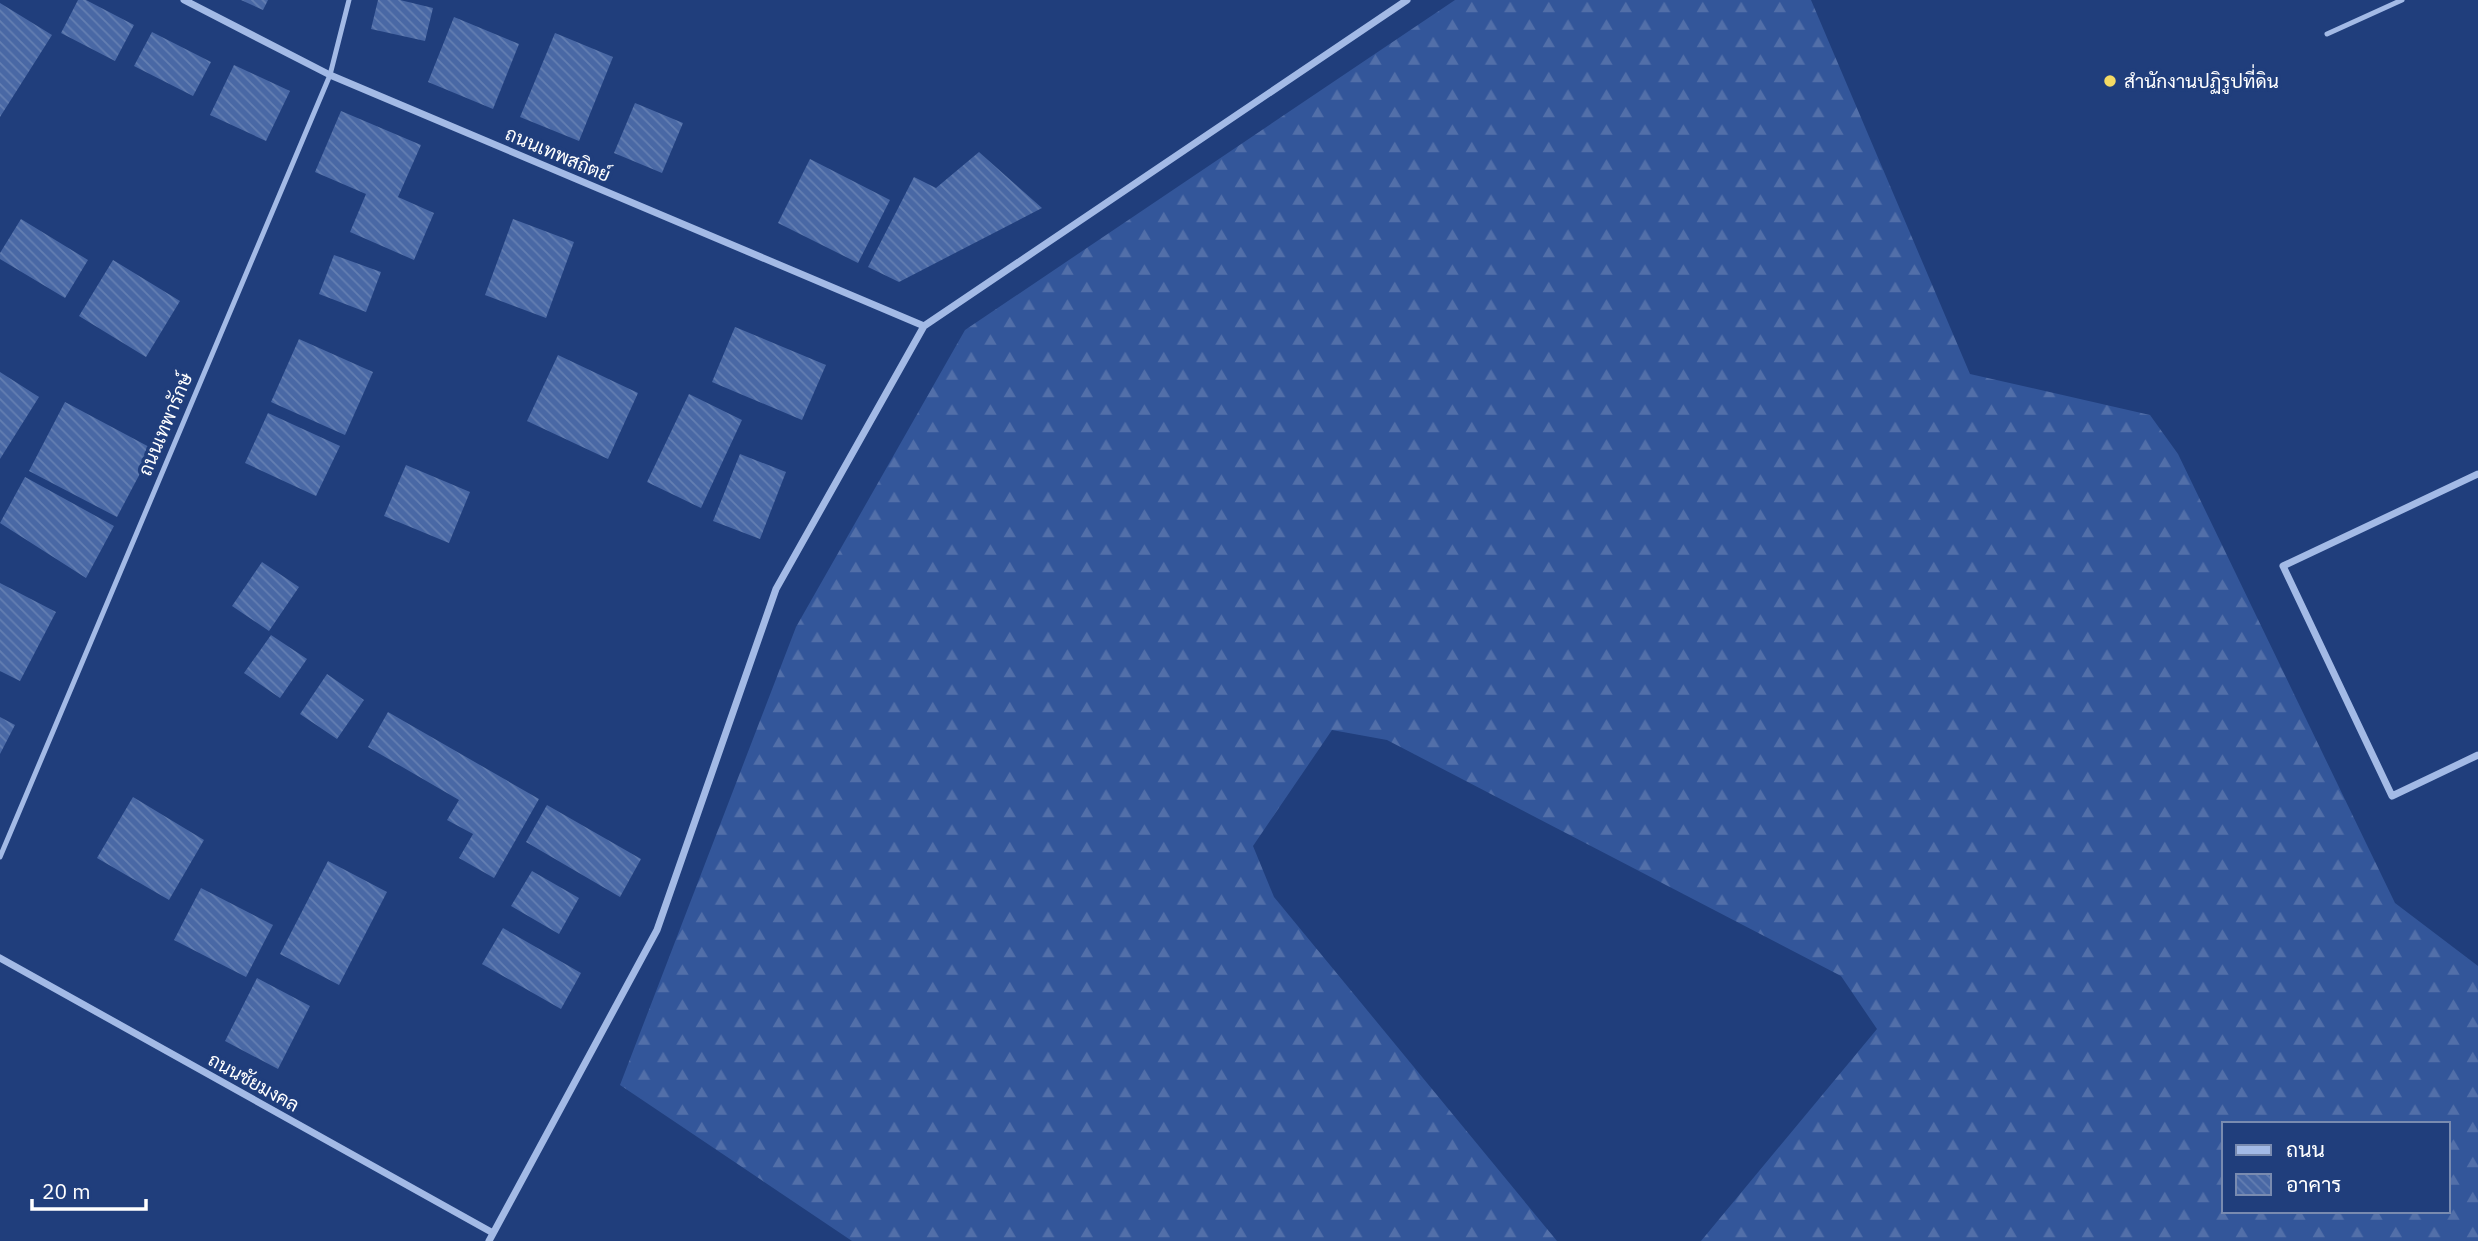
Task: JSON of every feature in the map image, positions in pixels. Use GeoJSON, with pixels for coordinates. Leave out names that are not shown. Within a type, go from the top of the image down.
{"type":"FeatureCollection","features":[{"type":"Feature","properties":{"kind":"street","name":"ถนนเทพสถิตย์"},"geometry":{"type":"LineString","coordinates":[[184,0],[330,75],[924,326]]}},
{"type":"Feature","properties":{"kind":"street"},"geometry":{"type":"LineString","coordinates":[[491,1237],[657,930],[776,589],[924,326],[1407,0]]}},
{"type":"Feature","properties":{"kind":"street"},"geometry":{"type":"LineString","coordinates":[[2478,474],[2283,566],[2392,796],[2478,755]]}},
{"type":"Feature","properties":{"kind":"street","name":"ถนนชัยมงคล"},"geometry":{"type":"LineString","coordinates":[[0,958],[491,1237]]}},
{"type":"Feature","properties":{"kind":"lane","name":"ถนนเทพารักษ์"},"geometry":{"type":"LineString","coordinates":[[0,857],[330,75],[349,0]]}},
{"type":"Feature","properties":{"kind":"lane"},"geometry":{"type":"LineString","coordinates":[[2326,34],[2402,0]]}},
{"type":"Feature","properties":{"kind":"green space"},"geometry":{"type":"Polygon","coordinates":[[[1455,0],[1811,0],[1970,374],[2150,415],[2178,454],[2395,903],[2478,966],[2478,1241],[1701,1241],[1877,1029],[1841,976],[1387,740],[1332,730],[1253,846],[1274,897],[1557,1241],[852,1241],[620,1085],[796,627],[965,330],[1455,0]]]}},
{"type":"Feature","properties":{"kind":"building"},"geometry":{"type":"Polygon","coordinates":[[[78,0],[86,0],[134,25],[115,61],[61,33],[78,0]]]}},
{"type":"Feature","properties":{"kind":"building"},"geometry":{"type":"Polygon","coordinates":[[[241,0],[268,0],[263,10],[241,0]]]}},
{"type":"Feature","properties":{"kind":"building"},"geometry":{"type":"Polygon","coordinates":[[[378,0],[400,0],[433,8],[425,41],[371,29],[378,0]]]}},
{"type":"Feature","properties":{"kind":"building"},"geometry":{"type":"Polygon","coordinates":[[[0,3],[52,35],[0,117],[0,3]]]}},
{"type":"Feature","properties":{"kind":"building"},"geometry":{"type":"Polygon","coordinates":[[[454,17],[519,44],[493,109],[428,82],[454,17]]]}},
{"type":"Feature","properties":{"kind":"building"},"geometry":{"type":"Polygon","coordinates":[[[152,32],[211,62],[193,96],[134,66],[152,32]]]}},
{"type":"Feature","properties":{"kind":"building"},"geometry":{"type":"Polygon","coordinates":[[[555,33],[613,57],[579,141],[520,117],[555,33]]]}},
{"type":"Feature","properties":{"kind":"building"},"geometry":{"type":"Polygon","coordinates":[[[234,65],[290,91],[266,141],[210,115],[234,65]]]}},
{"type":"Feature","properties":{"kind":"building"},"geometry":{"type":"Polygon","coordinates":[[[635,103],[683,123],[662,173],[614,153],[635,103]]]}},
{"type":"Feature","properties":{"kind":"building"},"geometry":{"type":"Polygon","coordinates":[[[341,111],[421,145],[398,197],[434,213],[414,260],[350,232],[366,194],[315,172],[341,111]]]}},
{"type":"Feature","properties":{"kind":"building"},"geometry":{"type":"Polygon","coordinates":[[[979,152],[1042,208],[899,282],[868,267],[914,177],[936,188],[979,152]]]}},
{"type":"Feature","properties":{"kind":"building"},"geometry":{"type":"Polygon","coordinates":[[[810,159],[890,200],[858,263],[778,223],[810,159]]]}},
{"type":"Feature","properties":{"kind":"building"},"geometry":{"type":"Polygon","coordinates":[[[21,219],[88,260],[65,298],[0,259],[0,253],[21,219]]]}},
{"type":"Feature","properties":{"kind":"building"},"geometry":{"type":"Polygon","coordinates":[[[513,219],[574,242],[546,318],[485,295],[513,219]]]}},
{"type":"Feature","properties":{"kind":"building"},"geometry":{"type":"Polygon","coordinates":[[[334,255],[381,272],[366,312],[319,294],[334,255]]]}},
{"type":"Feature","properties":{"kind":"building"},"geometry":{"type":"Polygon","coordinates":[[[113,260],[180,301],[146,357],[79,316],[113,260]]]}},
{"type":"Feature","properties":{"kind":"building"},"geometry":{"type":"Polygon","coordinates":[[[735,327],[826,365],[802,420],[712,382],[735,327]]]}},
{"type":"Feature","properties":{"kind":"building"},"geometry":{"type":"Polygon","coordinates":[[[299,339],[373,372],[345,435],[271,402],[299,339]]]}},
{"type":"Feature","properties":{"kind":"building"},"geometry":{"type":"Polygon","coordinates":[[[558,355],[638,393],[608,459],[527,421],[558,355]]]}},
{"type":"Feature","properties":{"kind":"building"},"geometry":{"type":"Polygon","coordinates":[[[0,372],[39,397],[0,459],[0,372]]]}},
{"type":"Feature","properties":{"kind":"building"},"geometry":{"type":"Polygon","coordinates":[[[689,394],[742,420],[701,508],[647,482],[689,394]]]}},
{"type":"Feature","properties":{"kind":"building"},"geometry":{"type":"Polygon","coordinates":[[[65,402],[153,449],[117,517],[29,471],[65,402]]]}},
{"type":"Feature","properties":{"kind":"building"},"geometry":{"type":"Polygon","coordinates":[[[268,413],[340,446],[316,496],[245,463],[268,413]]]}},
{"type":"Feature","properties":{"kind":"building"},"geometry":{"type":"Polygon","coordinates":[[[740,454],[786,472],[760,539],[713,521],[740,454]]]}},
{"type":"Feature","properties":{"kind":"building"},"geometry":{"type":"Polygon","coordinates":[[[406,465],[470,492],[449,543],[384,516],[406,465]]]}},
{"type":"Feature","properties":{"kind":"building"},"geometry":{"type":"Polygon","coordinates":[[[25,477],[114,526],[86,578],[0,523],[25,477]]]}},
{"type":"Feature","properties":{"kind":"building"},"geometry":{"type":"Polygon","coordinates":[[[262,562],[299,587],[269,631],[232,606],[262,562]]]}},
{"type":"Feature","properties":{"kind":"building"},"geometry":{"type":"Polygon","coordinates":[[[0,583],[56,612],[20,681],[0,671],[0,583]]]}},
{"type":"Feature","properties":{"kind":"building"},"geometry":{"type":"Polygon","coordinates":[[[271,635],[307,659],[280,698],[244,673],[271,635]]]}},
{"type":"Feature","properties":{"kind":"building"},"geometry":{"type":"Polygon","coordinates":[[[327,674],[364,700],[337,739],[300,714],[327,674]]]}},
{"type":"Feature","properties":{"kind":"building"},"geometry":{"type":"Polygon","coordinates":[[[388,712],[539,799],[494,878],[459,858],[473,834],[447,820],[459,800],[368,747],[388,712]]]}},
{"type":"Feature","properties":{"kind":"building"},"geometry":{"type":"Polygon","coordinates":[[[0,717],[15,725],[0,754],[0,717]]]}},
{"type":"Feature","properties":{"kind":"building"},"geometry":{"type":"Polygon","coordinates":[[[133,797],[204,840],[169,900],[97,858],[133,797]]]}},
{"type":"Feature","properties":{"kind":"building"},"geometry":{"type":"Polygon","coordinates":[[[547,805],[641,859],[620,897],[526,842],[547,805]]]}},
{"type":"Feature","properties":{"kind":"building"},"geometry":{"type":"Polygon","coordinates":[[[328,861],[387,892],[339,985],[280,954],[328,861]]]}},
{"type":"Feature","properties":{"kind":"building"},"geometry":{"type":"Polygon","coordinates":[[[532,871],[579,898],[559,934],[511,906],[532,871]]]}},
{"type":"Feature","properties":{"kind":"building"},"geometry":{"type":"Polygon","coordinates":[[[201,888],[273,925],[246,977],[174,940],[201,888]]]}},
{"type":"Feature","properties":{"kind":"building"},"geometry":{"type":"Polygon","coordinates":[[[503,928],[581,973],[561,1009],[482,964],[503,928]]]}},
{"type":"Feature","properties":{"kind":"building"},"geometry":{"type":"Polygon","coordinates":[[[257,978],[310,1006],[278,1069],[225,1041],[257,978]]]}},
{"type":"Feature","properties":{"kind":"place","name":"สำนักงานปฏิรูปที่ดิน"},"geometry":{"type":"Point","coordinates":[2110,81]}}]}
